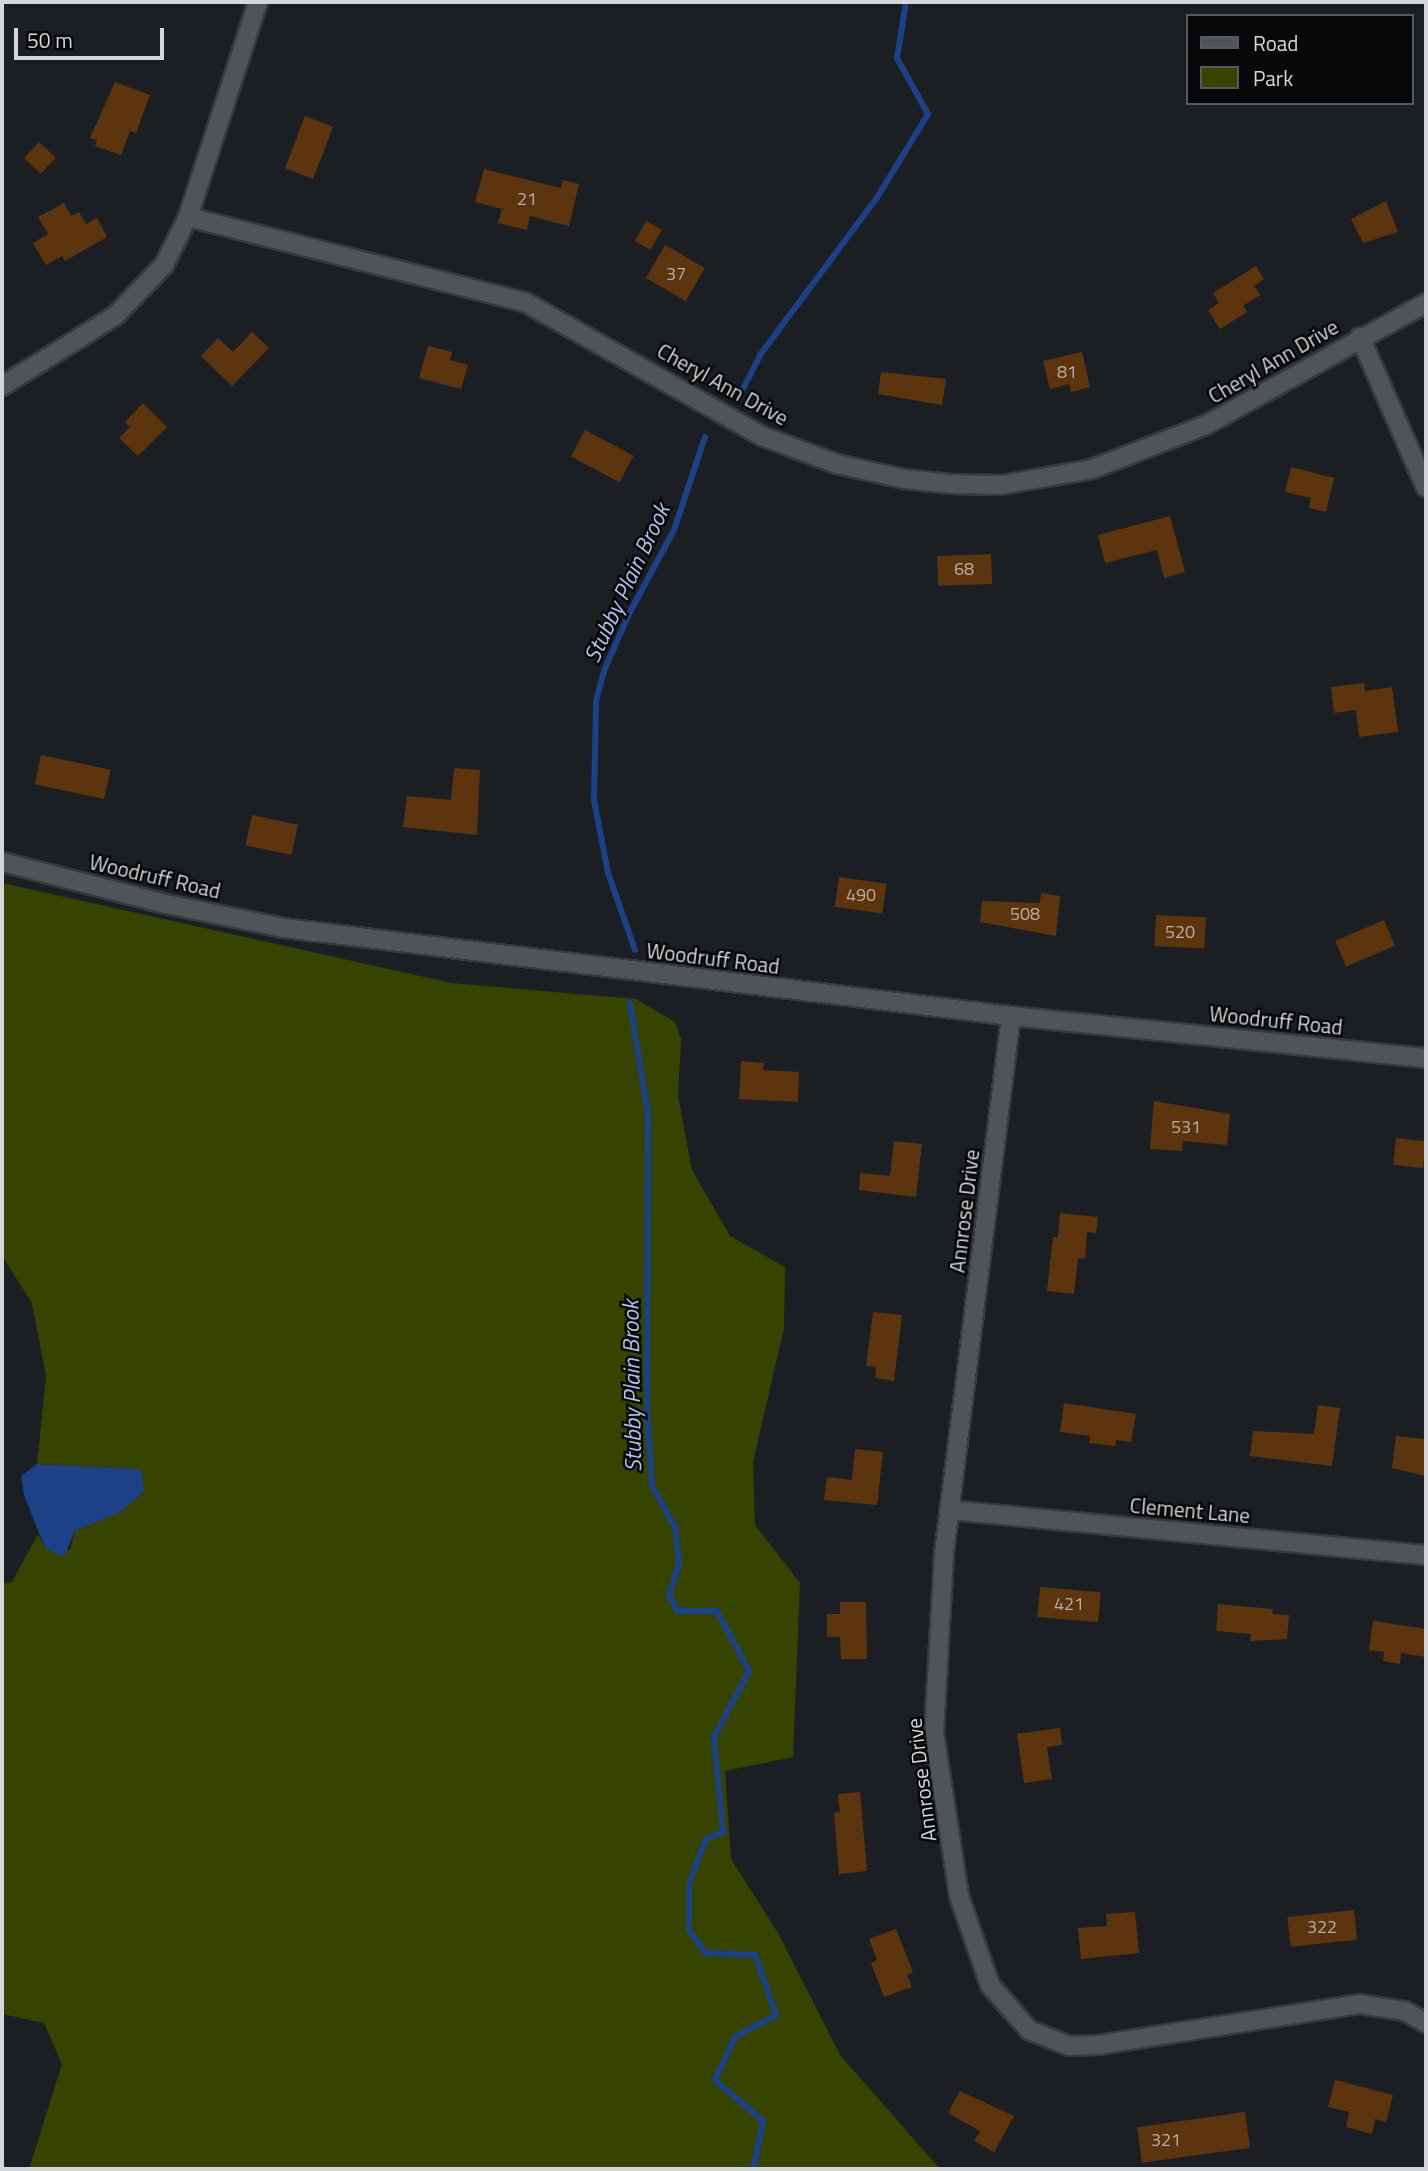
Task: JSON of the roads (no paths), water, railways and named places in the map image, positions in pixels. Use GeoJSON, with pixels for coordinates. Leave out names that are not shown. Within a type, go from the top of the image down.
{"type":"FeatureCollection","features":[{"type":"Feature","properties":{"kind":"street"},"geometry":{"type":"LineString","coordinates":[[2,386],[115,316],[164,265],[188,218],[258,2]]}},
{"type":"Feature","properties":{"kind":"street","name":"Cheryl Ann Drive"},"geometry":{"type":"LineString","coordinates":[[188,218],[525,302],[762,436],[837,464],[904,479],[1001,485],[1092,469],[1206,425],[1360,337],[1426,303]]}},
{"type":"Feature","properties":{"kind":"street"},"geometry":{"type":"LineString","coordinates":[[1360,337],[1426,486]]}},
{"type":"Feature","properties":{"kind":"street","name":"Woodruff Road"},"geometry":{"type":"LineString","coordinates":[[2,862],[166,904],[284,928],[1011,1016],[1426,1058]]}},
{"type":"Feature","properties":{"kind":"street","name":"Annrose Drive"},"geometry":{"type":"LineString","coordinates":[[1011,1016],[949,1510],[934,1732],[959,1896],[989,1984],[1008,2012],[1040,2037],[1076,2046],[1359,2004],[1405,2011],[1426,2022]]}},
{"type":"Feature","properties":{"kind":"street","name":"Clement Lane"},"geometry":{"type":"LineString","coordinates":[[949,1510],[1426,1555]]}},
{"type":"Feature","properties":{"kind":"water"},"geometry":{"type":"Polygon","coordinates":[[[37,1464],[136,1469],[142,1472],[144,1491],[122,1511],[75,1531],[64,1557],[45,1548],[24,1495],[21,1476],[37,1464]]]}},
{"type":"Feature","properties":{"kind":"waterway","name":"Stubby Plain Brook"},"geometry":{"type":"LineString","coordinates":[[743,389],[760,355],[878,196],[928,114],[897,58],[906,2]]}},
{"type":"Feature","properties":{"kind":"waterway","name":"Stubby Plain Brook"},"geometry":{"type":"LineString","coordinates":[[635,950],[608,873],[594,800],[596,701],[605,668],[630,612],[674,530],[705,437]]}},
{"type":"Feature","properties":{"kind":"waterway","name":"Stubby Plain Brook"},"geometry":{"type":"LineString","coordinates":[[630,1003],[648,1114],[647,1408],[652,1486],[675,1527],[679,1563],[669,1595],[678,1611],[717,1611],[749,1671],[714,1737],[723,1832],[706,1839],[689,1884],[689,1930],[706,1953],[755,1955],[776,2015],[735,2037],[715,2080],[763,2121],[753,2169]]}}]}
